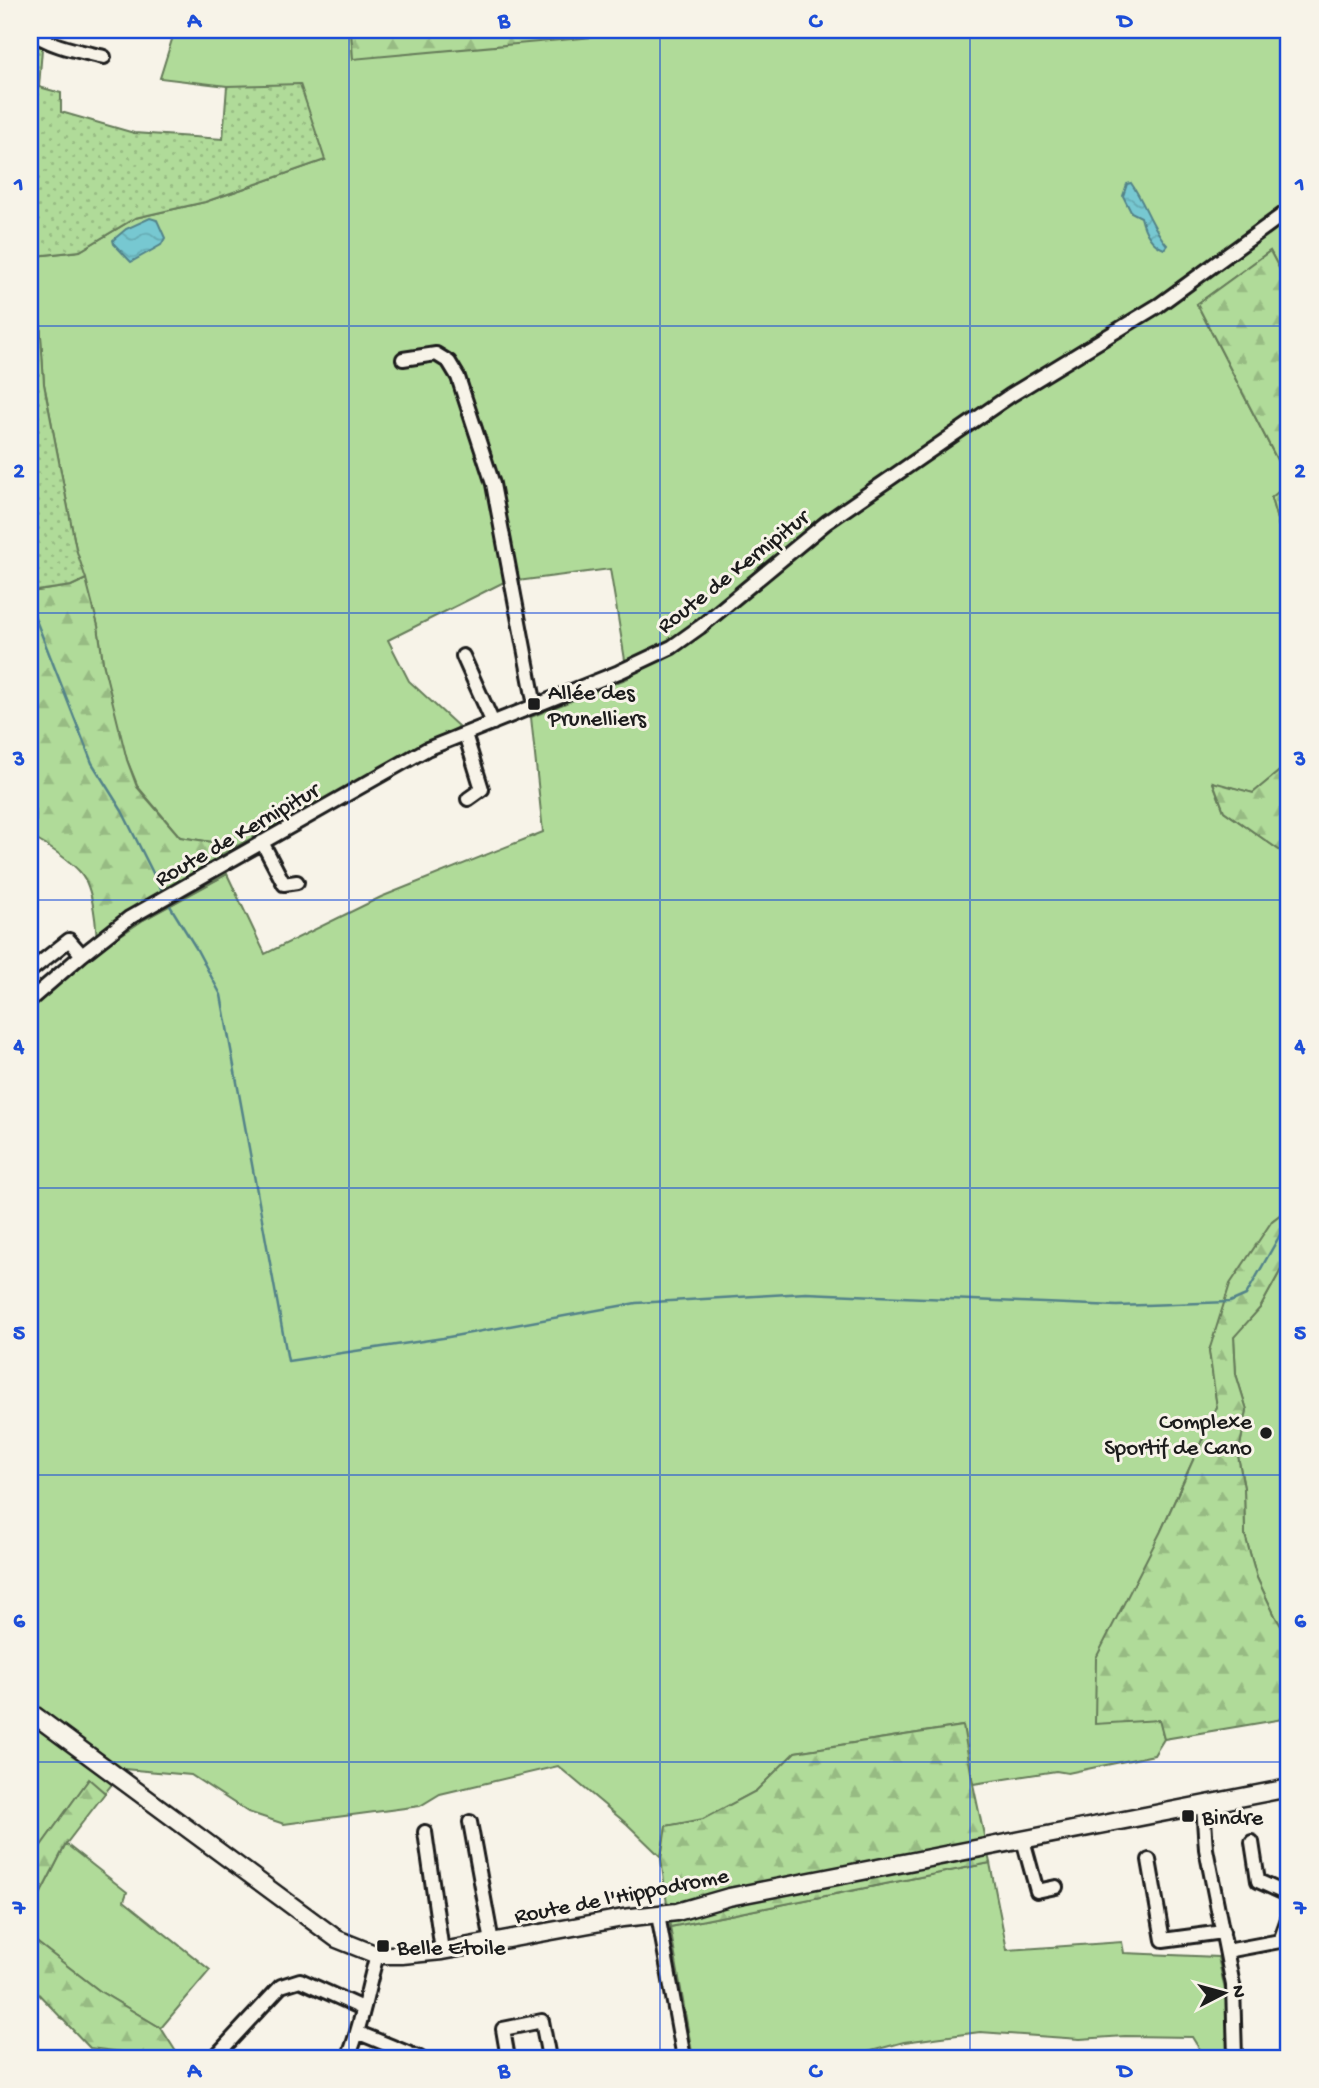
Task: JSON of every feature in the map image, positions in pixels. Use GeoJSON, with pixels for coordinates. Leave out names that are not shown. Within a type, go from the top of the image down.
{"type":"FeatureCollection","features":[{"type":"Feature","properties":{"kind":"main road","name":"Route de l'Hippodrome"},"geometry":{"type":"LineString","coordinates":[[30,1712],[337,1939],[377,1955],[442,1951],[694,1908],[729,1896],[1289,1788]]}},
{"type":"Feature","properties":{"kind":"street"},"geometry":{"type":"LineString","coordinates":[[30,31],[41,39],[65,48],[104,57]]}},
{"type":"Feature","properties":{"kind":"street","name":"Route de Kernipitur"},"geometry":{"type":"LineString","coordinates":[[30,1000],[129,918],[427,750],[619,672],[672,647],[827,522],[1011,395],[1159,305],[1289,210]]}},
{"type":"Feature","properties":{"kind":"street"},"geometry":{"type":"LineString","coordinates":[[403,359],[436,354],[449,362],[458,377],[493,484],[535,706]]}},
{"type":"Feature","properties":{"kind":"street"},"geometry":{"type":"LineString","coordinates":[[463,656],[493,723]]}},
{"type":"Feature","properties":{"kind":"street"},"geometry":{"type":"LineString","coordinates":[[465,734],[482,789],[468,799]]}},
{"type":"Feature","properties":{"kind":"street"},"geometry":{"type":"LineString","coordinates":[[262,842],[284,884],[297,882]]}},
{"type":"Feature","properties":{"kind":"street"},"geometry":{"type":"LineString","coordinates":[[30,971],[69,940],[82,955]]}},
{"type":"Feature","properties":{"kind":"street"},"geometry":{"type":"LineString","coordinates":[[1203,1805],[1206,1849],[1227,1951],[1235,2008],[1235,2058]]}},
{"type":"Feature","properties":{"kind":"street"},"geometry":{"type":"LineString","coordinates":[[470,1822],[492,1942]]}},
{"type":"Feature","properties":{"kind":"street"},"geometry":{"type":"LineString","coordinates":[[425,1832],[442,1951]]}},
{"type":"Feature","properties":{"kind":"street"},"geometry":{"type":"LineString","coordinates":[[1023,1840],[1037,1891],[1056,1887]]}},
{"type":"Feature","properties":{"kind":"street"},"geometry":{"type":"LineString","coordinates":[[1252,1842],[1258,1881],[1289,1895]]}},
{"type":"Feature","properties":{"kind":"street"},"geometry":{"type":"LineString","coordinates":[[1149,1860],[1163,1940],[1223,1932]]}},
{"type":"Feature","properties":{"kind":"street"},"geometry":{"type":"LineString","coordinates":[[658,1914],[684,2058]]}},
{"type":"Feature","properties":{"kind":"street"},"geometry":{"type":"LineString","coordinates":[[1227,1951],[1280,1941],[1289,1916]]}},
{"type":"Feature","properties":{"kind":"street"},"geometry":{"type":"LineString","coordinates":[[348,2058],[359,2033],[362,2008],[377,1955]]}},
{"type":"Feature","properties":{"kind":"street"},"geometry":{"type":"LineString","coordinates":[[214,2058],[281,1986],[300,1980],[362,2008]]}},
{"type":"Feature","properties":{"kind":"street"},"geometry":{"type":"LineString","coordinates":[[508,2058],[503,2029],[542,2021],[546,2058]]}},
{"type":"Feature","properties":{"kind":"street"},"geometry":{"type":"LineString","coordinates":[[359,2033],[420,2058]]}},
{"type":"Feature","properties":{"kind":"green space"},"geometry":{"type":"Polygon","coordinates":[[[175,30],[351,30],[353,58],[593,36],[594,30],[1289,30],[1289,287],[1270,251],[1197,304],[1289,483],[1271,498],[1279,527],[1289,547],[1289,763],[1253,793],[1213,783],[1224,811],[1289,857],[1289,1208],[1272,1221],[1209,1350],[1217,1407],[1161,1531],[1160,1720],[1164,1739],[1154,1755],[1068,1773],[1056,1771],[973,1784],[963,1726],[796,1752],[756,1791],[703,1820],[666,1826],[661,1857],[627,1824],[558,1766],[440,1794],[420,1806],[284,1824],[248,1812],[191,1775],[124,1769],[105,1793],[88,1781],[30,1861],[30,1009],[97,951],[143,920],[227,874],[265,954],[381,897],[543,832],[531,717],[628,678],[610,569],[502,583],[388,640],[409,681],[459,727],[237,846],[180,837],[138,787],[115,718],[98,626],[76,549],[44,384],[36,256],[80,251],[135,218],[205,202],[325,160],[227,86],[160,78],[175,30]]]}},
{"type":"Feature","properties":{"kind":"green space"},"geometry":{"type":"Polygon","coordinates":[[[351,30],[594,30],[593,37],[353,59],[351,30]]]}},
{"type":"Feature","properties":{"kind":"green space"},"geometry":{"type":"Polygon","coordinates":[[[30,31],[43,36],[39,87],[61,93],[61,112],[134,133],[223,139],[227,86],[300,84],[325,160],[205,202],[135,218],[80,251],[36,256],[44,384],[76,549],[86,579],[71,586],[30,592],[30,31]]]}},
{"type":"Feature","properties":{"kind":"green space"},"geometry":{"type":"Polygon","coordinates":[[[1270,251],[1289,287],[1289,483],[1197,304],[1270,251]]]}},
{"type":"Feature","properties":{"kind":"green space"},"geometry":{"type":"Polygon","coordinates":[[[1289,483],[1289,547],[1279,527],[1271,498],[1289,483]]]}},
{"type":"Feature","properties":{"kind":"green space"},"geometry":{"type":"Polygon","coordinates":[[[86,579],[98,626],[103,663],[127,760],[137,787],[180,837],[237,846],[219,856],[227,874],[143,920],[97,951],[89,888],[75,867],[35,839],[36,814],[30,788],[30,592],[71,586],[86,579]]]}},
{"type":"Feature","properties":{"kind":"green space"},"geometry":{"type":"Polygon","coordinates":[[[1289,763],[1289,857],[1224,811],[1213,782],[1253,793],[1289,763]]]}},
{"type":"Feature","properties":{"kind":"green space"},"geometry":{"type":"Polygon","coordinates":[[[1289,1208],[1289,1255],[1260,1308],[1234,1337],[1236,1374],[1247,1410],[1238,1456],[1244,1488],[1245,1535],[1257,1578],[1289,1639],[1289,1718],[1164,1739],[1159,1720],[1095,1724],[1096,1658],[1161,1531],[1217,1407],[1209,1351],[1230,1284],[1272,1221],[1289,1208]]]}},
{"type":"Feature","properties":{"kind":"green space","name":"Complexe Sportif de Cano"},"geometry":{"type":"Polygon","coordinates":[[[1289,1255],[1289,1639],[1257,1578],[1245,1535],[1244,1488],[1238,1456],[1247,1410],[1236,1374],[1234,1336],[1260,1308],[1289,1255]]]}},
{"type":"Feature","properties":{"kind":"green space"},"geometry":{"type":"Polygon","coordinates":[[[963,1726],[990,1863],[670,1927],[661,1859],[666,1826],[703,1819],[756,1791],[795,1752],[963,1726]]]}},
{"type":"Feature","properties":{"kind":"green space"},"geometry":{"type":"Polygon","coordinates":[[[89,1779],[105,1793],[66,1844],[30,1914],[30,1861],[89,1779]]]}},
{"type":"Feature","properties":{"kind":"green space"},"geometry":{"type":"Polygon","coordinates":[[[66,1844],[127,1892],[124,1901],[210,1970],[161,2028],[101,1992],[30,1937],[30,1914],[66,1844]]]}},
{"type":"Feature","properties":{"kind":"green space"},"geometry":{"type":"Polygon","coordinates":[[[990,1863],[1007,1950],[1122,1942],[1124,1953],[1218,1957],[1229,2009],[1228,2058],[1205,2058],[1192,2037],[1125,2036],[1080,2039],[980,2032],[904,2042],[846,2058],[693,2058],[670,1927],[990,1863]]]}},
{"type":"Feature","properties":{"kind":"green space"},"geometry":{"type":"Polygon","coordinates":[[[30,1937],[101,1992],[161,2028],[180,2058],[128,2058],[122,2052],[90,2048],[30,1985],[30,1937]]]}},
{"type":"Feature","properties":{"kind":"water"},"geometry":{"type":"Polygon","coordinates":[[[1131,183],[1167,245],[1164,249],[1152,240],[1141,217],[1131,212],[1123,196],[1127,184],[1131,183]]]}},
{"type":"Feature","properties":{"kind":"water"},"geometry":{"type":"Polygon","coordinates":[[[150,218],[157,220],[165,238],[161,245],[131,262],[113,240],[126,229],[150,218]]]}},
{"type":"Feature","properties":{"kind":"waterway"},"geometry":{"type":"LineString","coordinates":[[30,605],[92,763],[122,811],[164,895]]}},
{"type":"Feature","properties":{"kind":"waterway"},"geometry":{"type":"LineString","coordinates":[[167,901],[221,995],[288,1361],[443,1338],[636,1303],[806,1293],[1117,1306],[1230,1302],[1246,1295],[1280,1235],[1289,1228]]}},
{"type":"Feature","properties":{"kind":"place","name":"Allée des Prunelliers"},"geometry":{"type":"Point","coordinates":[534,704]}},
{"type":"Feature","properties":{"kind":"place","name":"Complexe Sportif de Cano"},"geometry":{"type":"Point","coordinates":[1266,1433]}},
{"type":"Feature","properties":{"kind":"place","name":"Bindre"},"geometry":{"type":"Point","coordinates":[1188,1816]}},
{"type":"Feature","properties":{"kind":"place","name":"Belle Etoile"},"geometry":{"type":"Point","coordinates":[383,1946]}}]}
